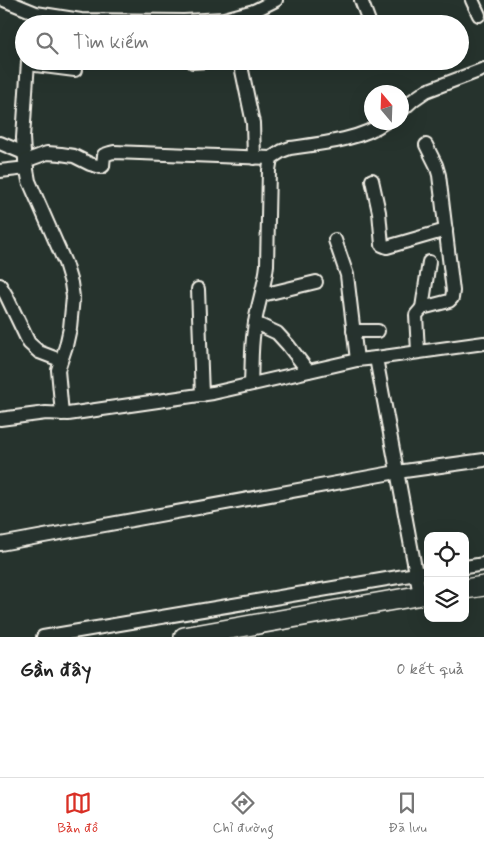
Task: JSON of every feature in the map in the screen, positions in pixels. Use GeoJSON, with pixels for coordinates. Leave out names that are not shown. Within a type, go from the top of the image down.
{"type":"FeatureCollection","features":[{"type":"Feature","properties":{"kind":"highway"},"geometry":{"type":"LineString","coordinates":[[469,588],[484,586]]}},
{"type":"Feature","properties":{"kind":"highway"},"geometry":{"type":"LineString","coordinates":[[184,637],[236,633],[424,595]]}},
{"type":"Feature","properties":{"kind":"street"},"geometry":{"type":"LineString","coordinates":[[4,0],[30,15]]}},
{"type":"Feature","properties":{"kind":"street"},"geometry":{"type":"LineString","coordinates":[[243,15],[276,0]]}},
{"type":"Feature","properties":{"kind":"street"},"geometry":{"type":"LineString","coordinates":[[361,0],[367,15]]}},
{"type":"Feature","properties":{"kind":"street"},"geometry":{"type":"LineString","coordinates":[[472,0],[479,15]]}},
{"type":"Feature","properties":{"kind":"street"},"geometry":{"type":"LineString","coordinates":[[254,11],[255,15]]}},
{"type":"Feature","properties":{"kind":"street"},"geometry":{"type":"LineString","coordinates":[[409,104],[426,92],[484,68]]}},
{"type":"Feature","properties":{"kind":"street"},"geometry":{"type":"LineString","coordinates":[[28,70],[23,138],[29,180],[64,263],[73,296],[70,328],[58,370],[62,414]]}},
{"type":"Feature","properties":{"kind":"street"},"geometry":{"type":"LineString","coordinates":[[242,70],[253,123],[254,158]]}},
{"type":"Feature","properties":{"kind":"street"},"geometry":{"type":"LineString","coordinates":[[0,171],[47,153],[74,156],[101,167],[103,166],[104,156],[114,152],[270,158],[290,148],[342,140],[372,130]]}},
{"type":"Feature","properties":{"kind":"street"},"geometry":{"type":"LineString","coordinates":[[0,144],[25,160]]}},
{"type":"Feature","properties":{"kind":"street"},"geometry":{"type":"LineString","coordinates":[[422,308],[449,300],[452,298],[453,291],[439,175],[426,145]]}},
{"type":"Feature","properties":{"kind":"street"},"geometry":{"type":"LineString","coordinates":[[251,384],[255,323],[266,278],[270,158]]}},
{"type":"Feature","properties":{"kind":"street"},"geometry":{"type":"LineString","coordinates":[[372,180],[379,212],[382,245],[387,247],[446,230]]}},
{"type":"Feature","properties":{"kind":"street"},"geometry":{"type":"LineString","coordinates":[[335,240],[347,275],[357,360]]}},
{"type":"Feature","properties":{"kind":"street"},"geometry":{"type":"LineString","coordinates":[[418,351],[416,315],[422,308],[429,262]]}},
{"type":"Feature","properties":{"kind":"street"},"geometry":{"type":"LineString","coordinates":[[262,295],[316,282]]}},
{"type":"Feature","properties":{"kind":"street"},"geometry":{"type":"LineString","coordinates":[[0,285],[29,343],[38,352],[60,360]]}},
{"type":"Feature","properties":{"kind":"street"},"geometry":{"type":"LineString","coordinates":[[198,289],[202,395]]}},
{"type":"Feature","properties":{"kind":"street"},"geometry":{"type":"LineString","coordinates":[[255,323],[277,333],[308,372]]}},
{"type":"Feature","properties":{"kind":"street"},"geometry":{"type":"LineString","coordinates":[[353,331],[378,331]]}},
{"type":"Feature","properties":{"kind":"street"},"geometry":{"type":"LineString","coordinates":[[0,419],[46,412],[68,414],[202,395],[357,360],[484,343]]}},
{"type":"Feature","properties":{"kind":"street"},"geometry":{"type":"LineString","coordinates":[[376,358],[397,472],[422,573],[424,595]]}},
{"type":"Feature","properties":{"kind":"street"},"geometry":{"type":"LineString","coordinates":[[0,544],[397,472],[484,460]]}},
{"type":"Feature","properties":{"kind":"street"},"geometry":{"type":"LineString","coordinates":[[469,566],[484,564]]}},
{"type":"Feature","properties":{"kind":"street"},"geometry":{"type":"LineString","coordinates":[[43,637],[422,573]]}}]}
